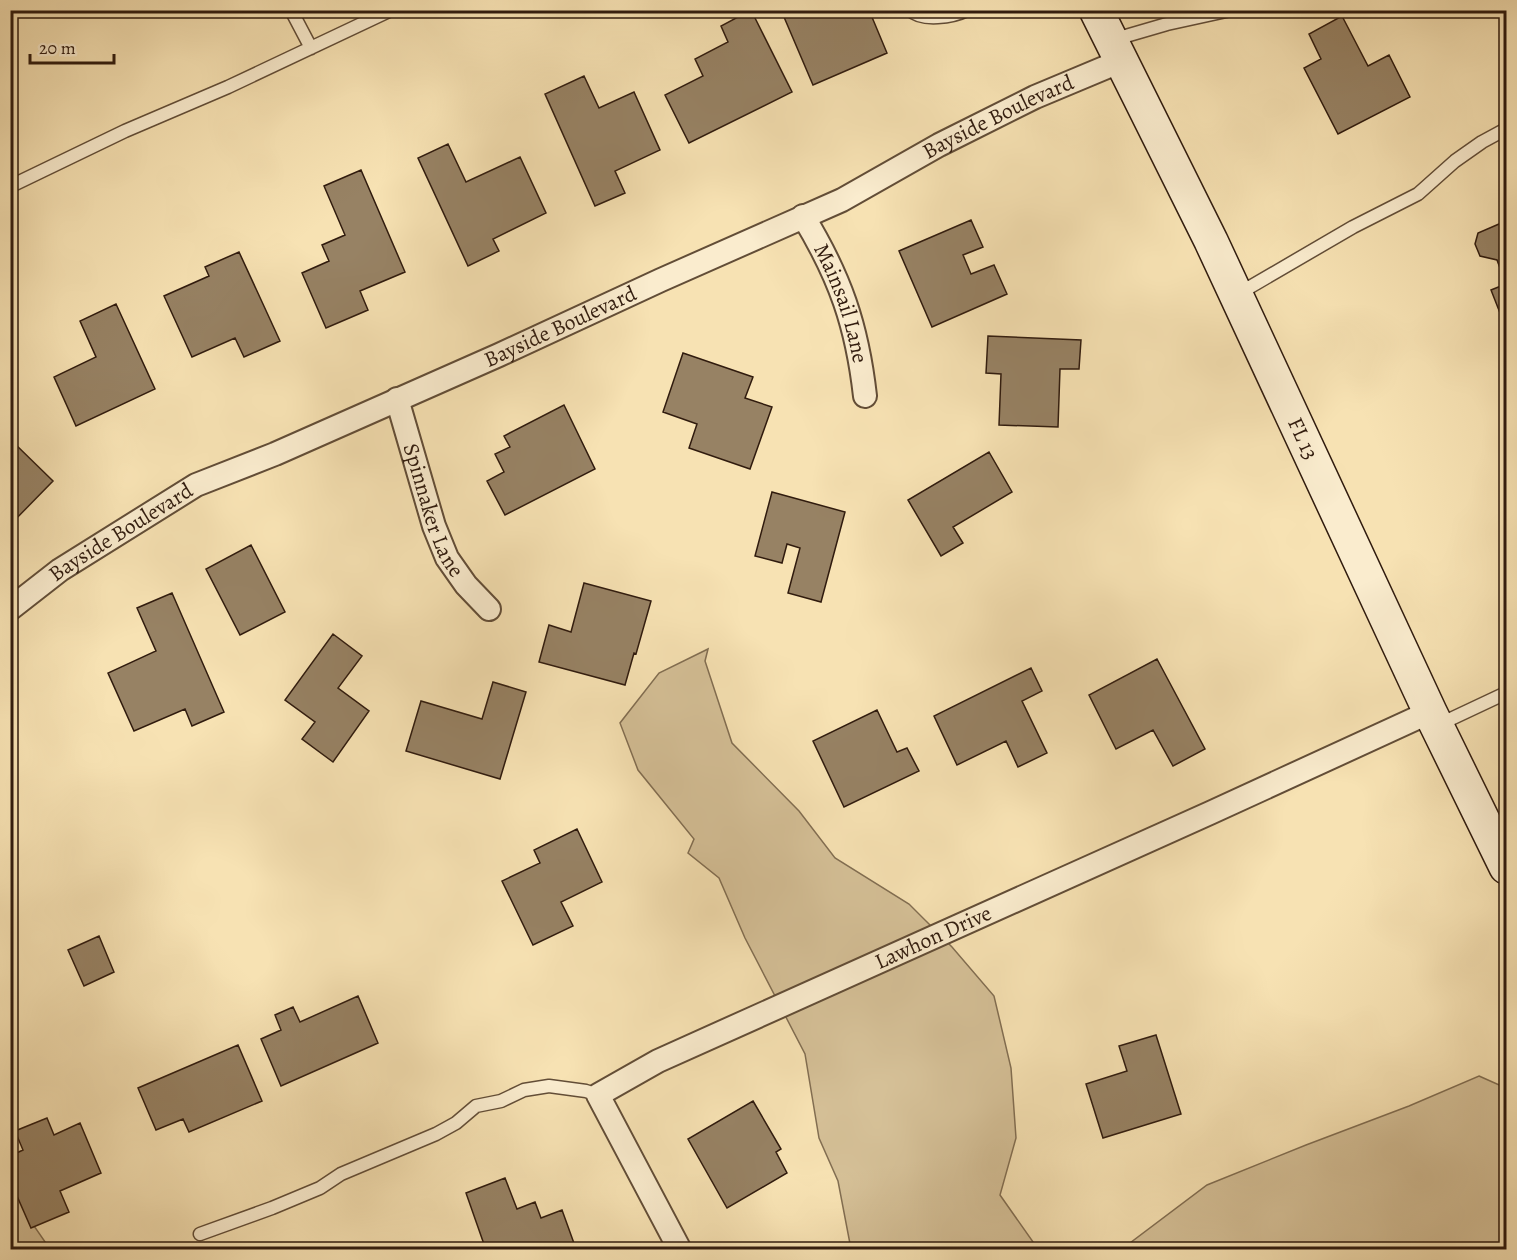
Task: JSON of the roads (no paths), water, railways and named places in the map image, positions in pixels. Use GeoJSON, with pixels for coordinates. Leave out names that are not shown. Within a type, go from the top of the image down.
{"type":"FeatureCollection","features":[{"type":"Feature","properties":{"kind":"main road","name":"FL 13"},"geometry":{"type":"LineString","coordinates":[[1096,10],[1237,295],[1433,719],[1506,867]]}},
{"type":"Feature","properties":{"kind":"street","name":"Bayside Boulevard"},"geometry":{"type":"LineString","coordinates":[[10,609],[60,570],[196,485],[275,454],[499,356],[672,275],[842,200],[939,145],[1035,97],[1116,51]]}},
{"type":"Feature","properties":{"kind":"street","name":"Mainsail Lane"},"geometry":{"type":"LineString","coordinates":[[803,216],[823,249],[846,302],[860,357],[865,396]]}},
{"type":"Feature","properties":{"kind":"street","name":"Spinnaker Lane"},"geometry":{"type":"LineString","coordinates":[[397,399],[434,526],[447,558],[466,585],[489,609]]}},
{"type":"Feature","properties":{"kind":"street","name":"Lawhon Drive"},"geometry":{"type":"LineString","coordinates":[[598,1095],[658,1061],[1210,813],[1433,719]]}},
{"type":"Feature","properties":{"kind":"street"},"geometry":{"type":"LineString","coordinates":[[598,1095],[680,1250]]}},
{"type":"Feature","properties":{"kind":"lane"},"geometry":{"type":"LineString","coordinates":[[291,10],[311,48]]}},
{"type":"Feature","properties":{"kind":"lane"},"geometry":{"type":"LineString","coordinates":[[13,185],[125,131],[228,87],[391,10]]}},
{"type":"Feature","properties":{"kind":"lane"},"geometry":{"type":"LineString","coordinates":[[910,10],[914,15],[933,17],[960,14],[967,10]]}},
{"type":"Feature","properties":{"kind":"lane"},"geometry":{"type":"LineString","coordinates":[[1116,51],[1167,24],[1232,10]]}},
{"type":"Feature","properties":{"kind":"lane"},"geometry":{"type":"LineString","coordinates":[[1237,295],[1353,227],[1418,194],[1455,161],[1506,129]]}},
{"type":"Feature","properties":{"kind":"lane"},"geometry":{"type":"LineString","coordinates":[[1433,719],[1506,693]]}},
{"type":"Feature","properties":{"kind":"lane"},"geometry":{"type":"LineString","coordinates":[[200,1234],[320,1188],[341,1174],[436,1134],[456,1123],[476,1106],[501,1101],[524,1090],[549,1086],[585,1090],[598,1095]]}}]}
